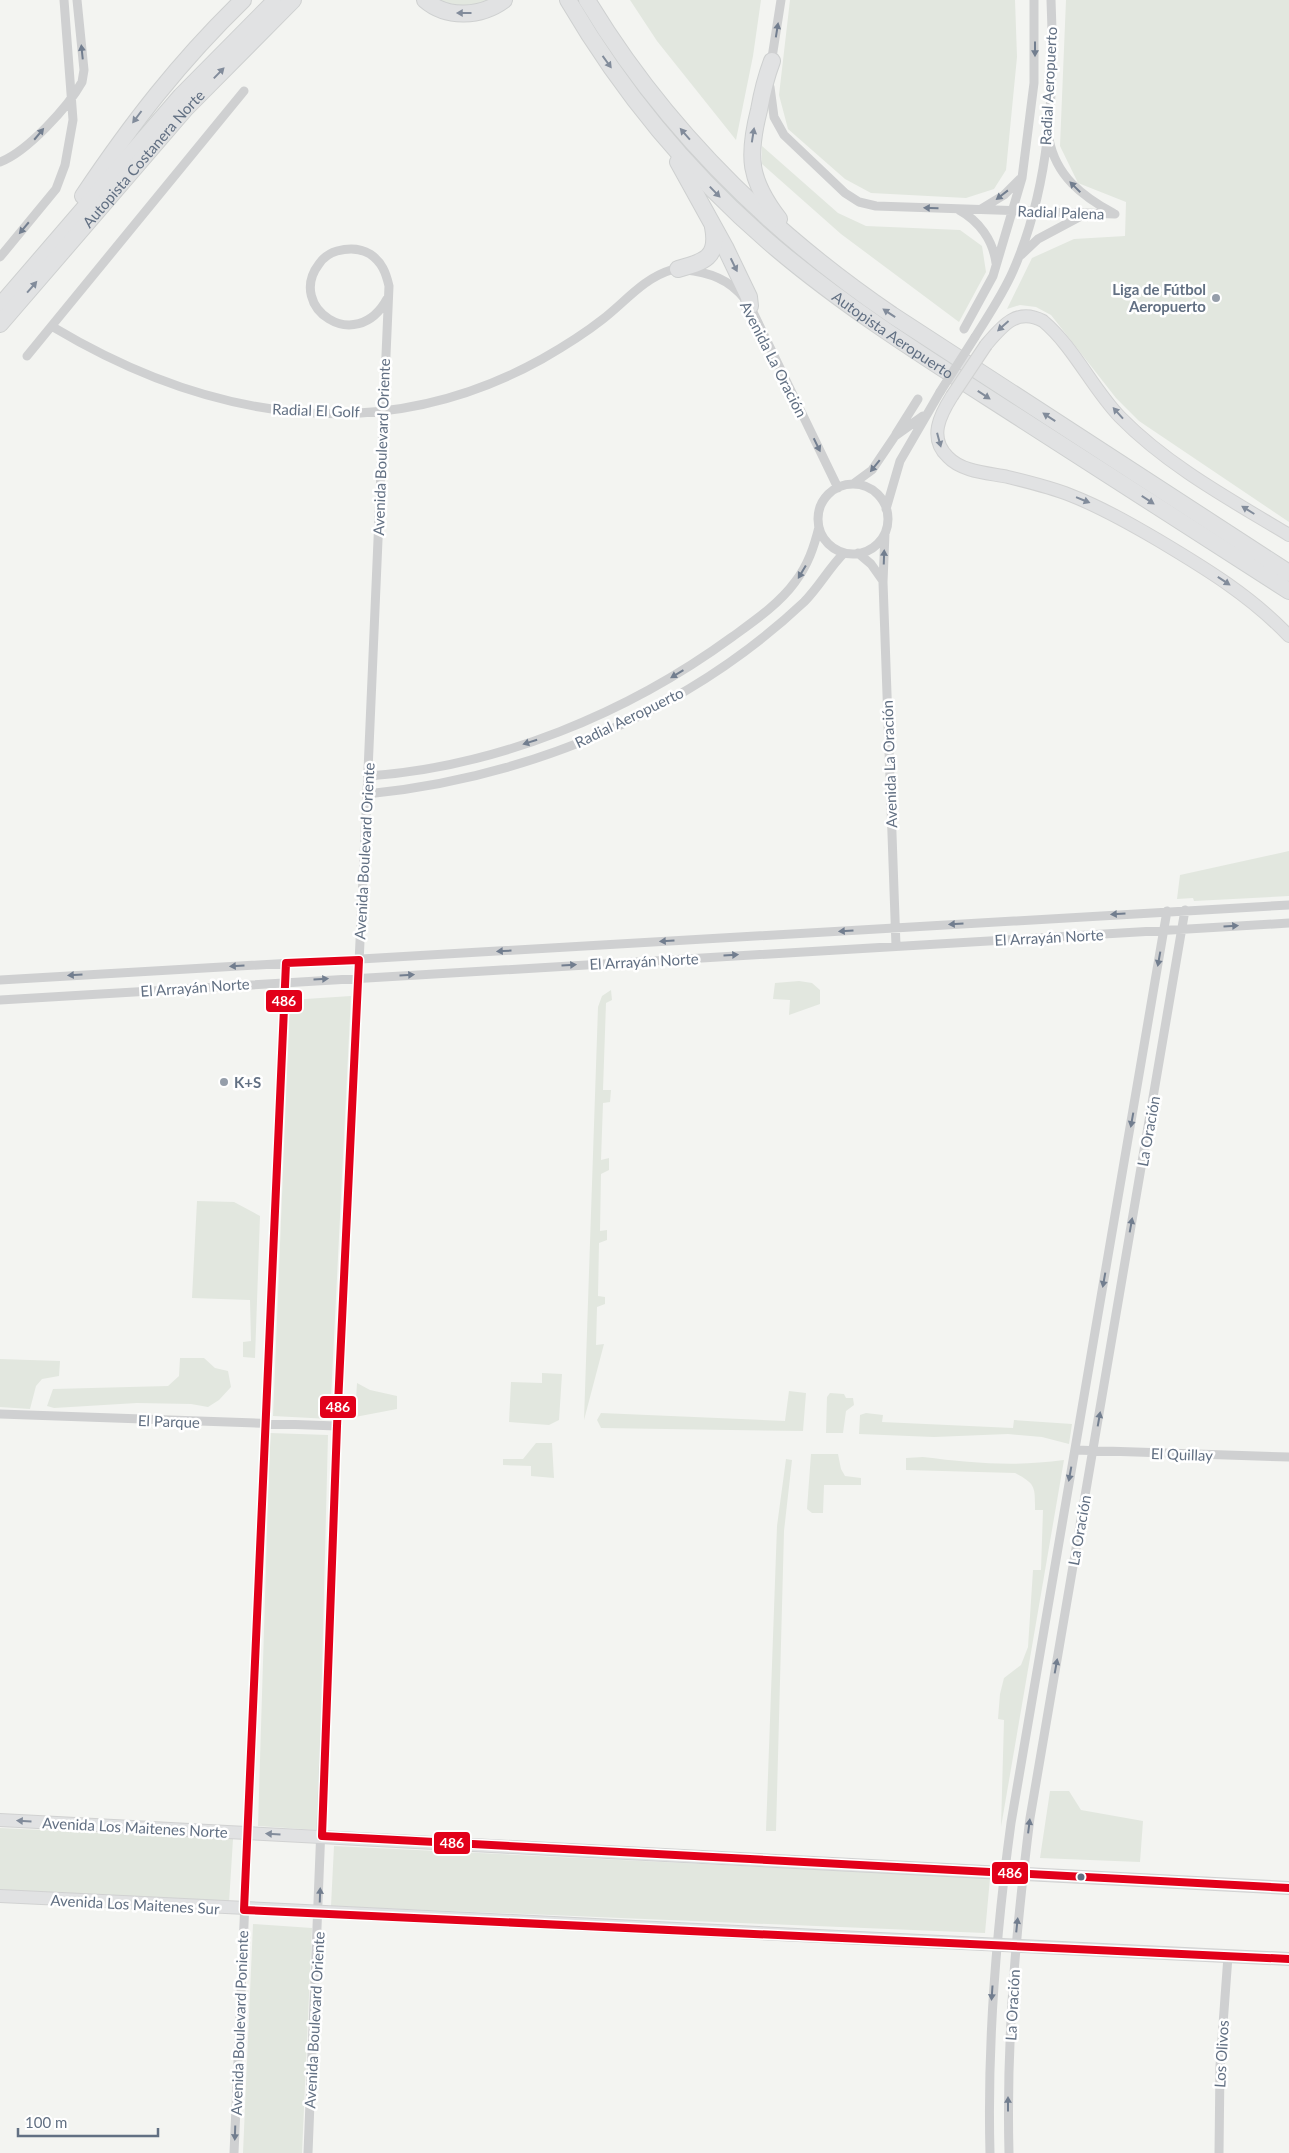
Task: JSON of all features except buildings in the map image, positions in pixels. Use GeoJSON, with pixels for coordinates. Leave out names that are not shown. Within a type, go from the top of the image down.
{"type":"FeatureCollection","features":[{"type":"Feature","properties":{"kind":"highway"},"geometry":{"type":"LineString","coordinates":[[56,240],[77,205],[137,118],[167,79],[243,0]]}},
{"type":"Feature","properties":{"kind":"highway","name":"Autopista Costanera Norte"},"geometry":{"type":"LineString","coordinates":[[0,306],[181,96],[276,0]]}},
{"type":"Feature","properties":{"kind":"highway","name":"Autopista Costanera Norte"},"geometry":{"type":"LineString","coordinates":[[0,324],[186,108],[293,0]]}},
{"type":"Feature","properties":{"kind":"highway"},"geometry":{"type":"LineString","coordinates":[[425,0],[441,10],[462,14],[483,11],[504,0]]}},
{"type":"Feature","properties":{"kind":"highway","name":"Autopista Aeropuerto"},"geometry":{"type":"LineString","coordinates":[[568,0],[601,53],[659,130],[739,214],[777,249],[830,291],[992,400],[1258,562],[1289,573]]}},
{"type":"Feature","properties":{"kind":"highway","name":"Autopista Aeropuerto"},"geometry":{"type":"LineString","coordinates":[[587,0],[632,67],[689,139],[748,201],[794,242],[892,315],[1258,562],[1289,591]]}},
{"type":"Feature","properties":{"kind":"highway"},"geometry":{"type":"LineString","coordinates":[[772,61],[752,138],[752,171],[760,193],[794,242]]}},
{"type":"Feature","properties":{"kind":"highway"},"geometry":{"type":"LineString","coordinates":[[659,130],[683,169],[713,227],[749,297],[750,306]]}},
{"type":"Feature","properties":{"kind":"highway"},"geometry":{"type":"LineString","coordinates":[[678,268],[699,264],[708,258],[714,246],[713,227]]}},
{"type":"Feature","properties":{"kind":"highway"},"geometry":{"type":"LineString","coordinates":[[1258,562],[1289,565]]}},
{"type":"Feature","properties":{"kind":"highway"},"geometry":{"type":"LineString","coordinates":[[1258,562],[1289,601]]}},
{"type":"Feature","properties":{"kind":"street"},"geometry":{"type":"LineString","coordinates":[[0,257],[56,189],[65,165],[72,130],[64,0]]}},
{"type":"Feature","properties":{"kind":"street"},"geometry":{"type":"LineString","coordinates":[[0,162],[12,158],[32,143],[80,85],[84,74],[77,0]]}},
{"type":"Feature","properties":{"kind":"street","name":"Radial Palena"},"geometry":{"type":"LineString","coordinates":[[781,0],[769,95],[777,124],[800,151],[838,188],[860,202],[876,206],[1115,214],[1087,198],[1071,184],[1054,157],[1048,134]]}},
{"type":"Feature","properties":{"kind":"street","name":"Radial Aeropuerto"},"geometry":{"type":"LineString","coordinates":[[964,329],[988,287],[1022,178],[1034,83],[1034,0]]}},
{"type":"Feature","properties":{"kind":"street","name":"Radial Aeropuerto"},"geometry":{"type":"LineString","coordinates":[[895,436],[916,422],[946,394],[975,337],[1009,280],[1019,258],[1034,212],[1048,134],[1052,49],[1051,0]]}},
{"type":"Feature","properties":{"kind":"street"},"geometry":{"type":"LineString","coordinates":[[27,356],[53,327],[244,91]]}},
{"type":"Feature","properties":{"kind":"street"},"geometry":{"type":"LineString","coordinates":[[980,209],[1004,195],[1022,178]]}},
{"type":"Feature","properties":{"kind":"street"},"geometry":{"type":"LineString","coordinates":[[958,209],[976,222],[986,235],[993,250],[996,265]]}},
{"type":"Feature","properties":{"kind":"street","name":"Radial Aeropuerto"},"geometry":{"type":"LineString","coordinates":[[1019,258],[1038,238],[1085,214]]}},
{"type":"Feature","properties":{"kind":"street"},"geometry":{"type":"LineString","coordinates":[[345,248],[358,249],[370,254],[380,262],[386,274],[388,286],[386,299],[380,311],[371,319],[359,325],[346,326],[334,322],[323,315],[315,305],[311,293],[311,281],[315,269],[323,259],[333,252],[345,248]]}},
{"type":"Feature","properties":{"kind":"street","name":"Radial El Golf"},"geometry":{"type":"LineString","coordinates":[[53,327],[117,363],[166,383],[216,398],[268,409],[313,413],[382,411],[420,404],[466,392],[519,371],[593,327],[652,279],[678,268]]}},
{"type":"Feature","properties":{"kind":"street","name":"Avenida La Oración"},"geometry":{"type":"LineString","coordinates":[[678,268],[718,277],[738,291],[750,306],[838,488]]}},
{"type":"Feature","properties":{"kind":"street","name":"Avenida Boulevard Oriente"},"geometry":{"type":"LineString","coordinates":[[308,2153],[337,1426],[368,794],[386,299]]}},
{"type":"Feature","properties":{"kind":"street"},"geometry":{"type":"LineString","coordinates":[[1289,536],[1185,469],[1138,434],[1118,415],[1054,332],[1043,321],[1031,316],[1012,318],[1001,326],[946,394],[937,430],[941,448],[952,461],[968,468],[1045,486],[1112,513],[1231,585],[1265,612],[1289,636]]}},
{"type":"Feature","properties":{"kind":"street","name":"Radial Aeropuerto"},"geometry":{"type":"LineString","coordinates":[[853,484],[872,470],[918,399]]}},
{"type":"Feature","properties":{"kind":"street","name":"Radial Aeropuerto"},"geometry":{"type":"LineString","coordinates":[[886,509],[898,466],[931,406]]}},
{"type":"Feature","properties":{"kind":"street"},"geometry":{"type":"LineString","coordinates":[[853,484],[872,490],[879,496],[886,509],[888,524],[885,533],[872,548],[858,553],[844,553],[828,543],[819,527],[821,505],[827,496],[838,488],[853,484]]}},
{"type":"Feature","properties":{"kind":"street","name":"Radial Aeropuerto"},"geometry":{"type":"LineString","coordinates":[[368,776],[443,765],[504,750],[581,722],[641,694],[723,643],[781,598],[804,569],[814,546],[819,527]]}},
{"type":"Feature","properties":{"kind":"street","name":"Avenida La Oración"},"geometry":{"type":"LineString","coordinates":[[885,533],[883,582],[896,946]]}},
{"type":"Feature","properties":{"kind":"street","name":"Radial Aeropuerto"},"geometry":{"type":"LineString","coordinates":[[368,794],[444,783],[506,768],[569,747],[633,719],[692,686],[762,637],[805,601],[844,553]]}},
{"type":"Feature","properties":{"kind":"street"},"geometry":{"type":"LineString","coordinates":[[858,553],[871,564],[883,582]]}},
{"type":"Feature","properties":{"kind":"street","name":"El Arrayán Norte"},"geometry":{"type":"LineString","coordinates":[[0,980],[1289,904]]}},
{"type":"Feature","properties":{"kind":"street","name":"La Oración"},"geometry":{"type":"LineString","coordinates":[[1009,2153],[1009,2063],[1015,1945],[1036,1778],[1185,910]]}},
{"type":"Feature","properties":{"kind":"street","name":"La Oración"},"geometry":{"type":"LineString","coordinates":[[990,2153],[990,2062],[996,1944],[1004,1872],[1026,1730],[1167,911]]}},
{"type":"Feature","properties":{"kind":"street","name":"El Arrayán Norte"},"geometry":{"type":"LineString","coordinates":[[0,1000],[285,981],[1289,922]]}},
{"type":"Feature","properties":{"kind":"street","name":"Avenida Boulevard Poniente"},"geometry":{"type":"LineString","coordinates":[[234,2153],[286,963]]}},
{"type":"Feature","properties":{"kind":"street","name":"El Parque"},"geometry":{"type":"LineString","coordinates":[[0,1414],[337,1426]]}},
{"type":"Feature","properties":{"kind":"street","name":"El Quillay"},"geometry":{"type":"LineString","coordinates":[[1075,1450],[1289,1457]]}},
{"type":"Feature","properties":{"kind":"street","name":"Avenida Los Maitenes Norte"},"geometry":{"type":"LineString","coordinates":[[0,1820],[1289,1888]]}},
{"type":"Feature","properties":{"kind":"street","name":"Avenida Los Maitenes Sur"},"geometry":{"type":"LineString","coordinates":[[0,1896],[244,1910],[1289,1959]]}},
{"type":"Feature","properties":{"kind":"street","name":"Los Olivos"},"geometry":{"type":"LineString","coordinates":[[1219,2153],[1220,2051],[1228,1956]]}},
{"type":"Feature","properties":{"kind":"shaded area"},"geometry":{"type":"Polygon","coordinates":[[[433,0],[499,0],[471,11],[433,0]]]}},
{"type":"Feature","properties":{"kind":"shaded area"},"geometry":{"type":"Polygon","coordinates":[[[630,0],[761,0],[753,56],[736,140],[657,41],[630,0]]]}},
{"type":"Feature","properties":{"kind":"shaded area"},"geometry":{"type":"Polygon","coordinates":[[[790,0],[1015,0],[1017,57],[1006,170],[994,189],[966,198],[871,193],[845,179],[788,129],[779,95],[790,0]]]}},
{"type":"Feature","properties":{"kind":"shaded area","name":"Liga de Fútbol Aeropuerto"},"geometry":{"type":"Polygon","coordinates":[[[1066,0],[1289,0],[1289,522],[1139,421],[1116,398],[1051,315],[1036,307],[1020,305],[1007,309],[1032,258],[1074,239],[1125,236],[1126,202],[1078,183],[1060,146],[1066,0]]]}},
{"type":"Feature","properties":{"kind":"shaded area"},"geometry":{"type":"Polygon","coordinates":[[[762,146],[838,213],[866,226],[960,230],[982,246],[986,272],[959,322],[841,234],[762,164],[762,146]]]}},
{"type":"Feature","properties":{"kind":"shaded area"},"geometry":{"type":"Polygon","coordinates":[[[1289,851],[1289,896],[1194,901],[1193,898],[1177,899],[1180,875],[1289,851]]]}},
{"type":"Feature","properties":{"kind":"shaded area"},"geometry":{"type":"Polygon","coordinates":[[[799,981],[812,983],[820,990],[820,1004],[789,1015],[790,1000],[773,999],[775,983],[799,981]]]}},
{"type":"Feature","properties":{"kind":"shaded area"},"geometry":{"type":"Polygon","coordinates":[[[611,990],[612,1000],[606,1003],[603,1090],[611,1090],[610,1102],[603,1103],[601,1160],[609,1158],[609,1170],[601,1174],[600,1231],[607,1230],[607,1240],[599,1243],[598,1296],[605,1297],[605,1304],[597,1307],[596,1345],[604,1344],[584,1420],[598,1007],[602,996],[611,990]]]}},
{"type":"Feature","properties":{"kind":"shaded area"},"geometry":{"type":"Polygon","coordinates":[[[351,996],[330,1419],[273,1416],[290,1000],[351,996]]]}},
{"type":"Feature","properties":{"kind":"shaded area"},"geometry":{"type":"Polygon","coordinates":[[[197,1201],[234,1202],[260,1216],[255,1358],[243,1357],[243,1342],[251,1341],[250,1300],[192,1298],[197,1201]]]}},
{"type":"Feature","properties":{"kind":"shaded area"},"geometry":{"type":"Polygon","coordinates":[[[180,1358],[204,1358],[215,1368],[228,1371],[231,1387],[219,1400],[208,1407],[191,1404],[137,1403],[54,1408],[47,1406],[53,1389],[168,1386],[179,1376],[180,1358]]]}},
{"type":"Feature","properties":{"kind":"shaded area"},"geometry":{"type":"Polygon","coordinates":[[[0,1359],[60,1361],[59,1376],[42,1379],[36,1386],[30,1409],[0,1407],[0,1359]]]}},
{"type":"Feature","properties":{"kind":"shaded area"},"geometry":{"type":"Polygon","coordinates":[[[542,1373],[562,1374],[559,1420],[549,1425],[509,1422],[511,1382],[542,1383],[542,1373]]]}},
{"type":"Feature","properties":{"kind":"shaded area"},"geometry":{"type":"Polygon","coordinates":[[[357,1383],[370,1390],[397,1396],[397,1409],[355,1417],[357,1383]]]}},
{"type":"Feature","properties":{"kind":"shaded area"},"geometry":{"type":"Polygon","coordinates":[[[789,1391],[806,1393],[803,1431],[601,1428],[597,1420],[601,1413],[785,1421],[789,1391]]]}},
{"type":"Feature","properties":{"kind":"shaded area"},"geometry":{"type":"Polygon","coordinates":[[[830,1393],[844,1394],[846,1398],[853,1398],[854,1405],[846,1411],[843,1433],[826,1433],[827,1397],[830,1393]]]}},
{"type":"Feature","properties":{"kind":"shaded area"},"geometry":{"type":"Polygon","coordinates":[[[866,1413],[883,1415],[882,1422],[1013,1428],[1014,1420],[1072,1424],[1069,1444],[1042,1437],[1008,1434],[934,1437],[859,1434],[860,1415],[866,1413]]]}},
{"type":"Feature","properties":{"kind":"shaded area"},"geometry":{"type":"Polygon","coordinates":[[[270,1433],[328,1435],[318,1830],[258,1826],[270,1433]]]}},
{"type":"Feature","properties":{"kind":"shaded area"},"geometry":{"type":"Polygon","coordinates":[[[536,1443],[552,1443],[554,1478],[531,1476],[531,1466],[503,1465],[503,1459],[523,1459],[536,1443]]]}},
{"type":"Feature","properties":{"kind":"shaded area"},"geometry":{"type":"Polygon","coordinates":[[[811,1454],[838,1454],[841,1469],[845,1476],[861,1478],[861,1485],[824,1485],[823,1513],[812,1513],[807,1509],[811,1454]]]}},
{"type":"Feature","properties":{"kind":"shaded area"},"geometry":{"type":"Polygon","coordinates":[[[923,1457],[993,1463],[1064,1460],[1001,1827],[1004,1720],[998,1719],[1000,1694],[1004,1678],[1021,1665],[1028,1647],[1033,1570],[1041,1570],[1043,1510],[1035,1510],[1035,1496],[1031,1483],[1015,1473],[906,1470],[906,1458],[923,1457]]]}},
{"type":"Feature","properties":{"kind":"shaded area"},"geometry":{"type":"Polygon","coordinates":[[[786,1459],[792,1460],[784,1531],[776,1831],[766,1831],[777,1526],[786,1459]]]}},
{"type":"Feature","properties":{"kind":"shaded area"},"geometry":{"type":"Polygon","coordinates":[[[1050,1791],[1069,1791],[1081,1810],[1143,1821],[1140,1862],[1040,1858],[1050,1791]]]}},
{"type":"Feature","properties":{"kind":"shaded area"},"geometry":{"type":"Polygon","coordinates":[[[0,1828],[233,1839],[229,1903],[0,1891],[0,1828]]]}},
{"type":"Feature","properties":{"kind":"shaded area"},"geometry":{"type":"Polygon","coordinates":[[[334,1846],[990,1878],[985,1933],[331,1906],[334,1846]]]}},
{"type":"Feature","properties":{"kind":"shaded area"},"geometry":{"type":"Polygon","coordinates":[[[253,1924],[312,1928],[302,2153],[243,2153],[253,1924]]]}},
{"type":"Feature","properties":{"kind":"transit line","name":"486"},"geometry":{"type":"LineString","coordinates":[[1289,1888],[322,1836],[337,1426],[359,960],[286,963],[244,1910],[1289,1959]]}},
{"type":"Feature","properties":{"kind":"place","name":"Liga de Fútbol Aeropuerto"},"geometry":{"type":"Point","coordinates":[1216,298]}},
{"type":"Feature","properties":{"kind":"place","name":"K+S"},"geometry":{"type":"Point","coordinates":[224,1082]}}]}
